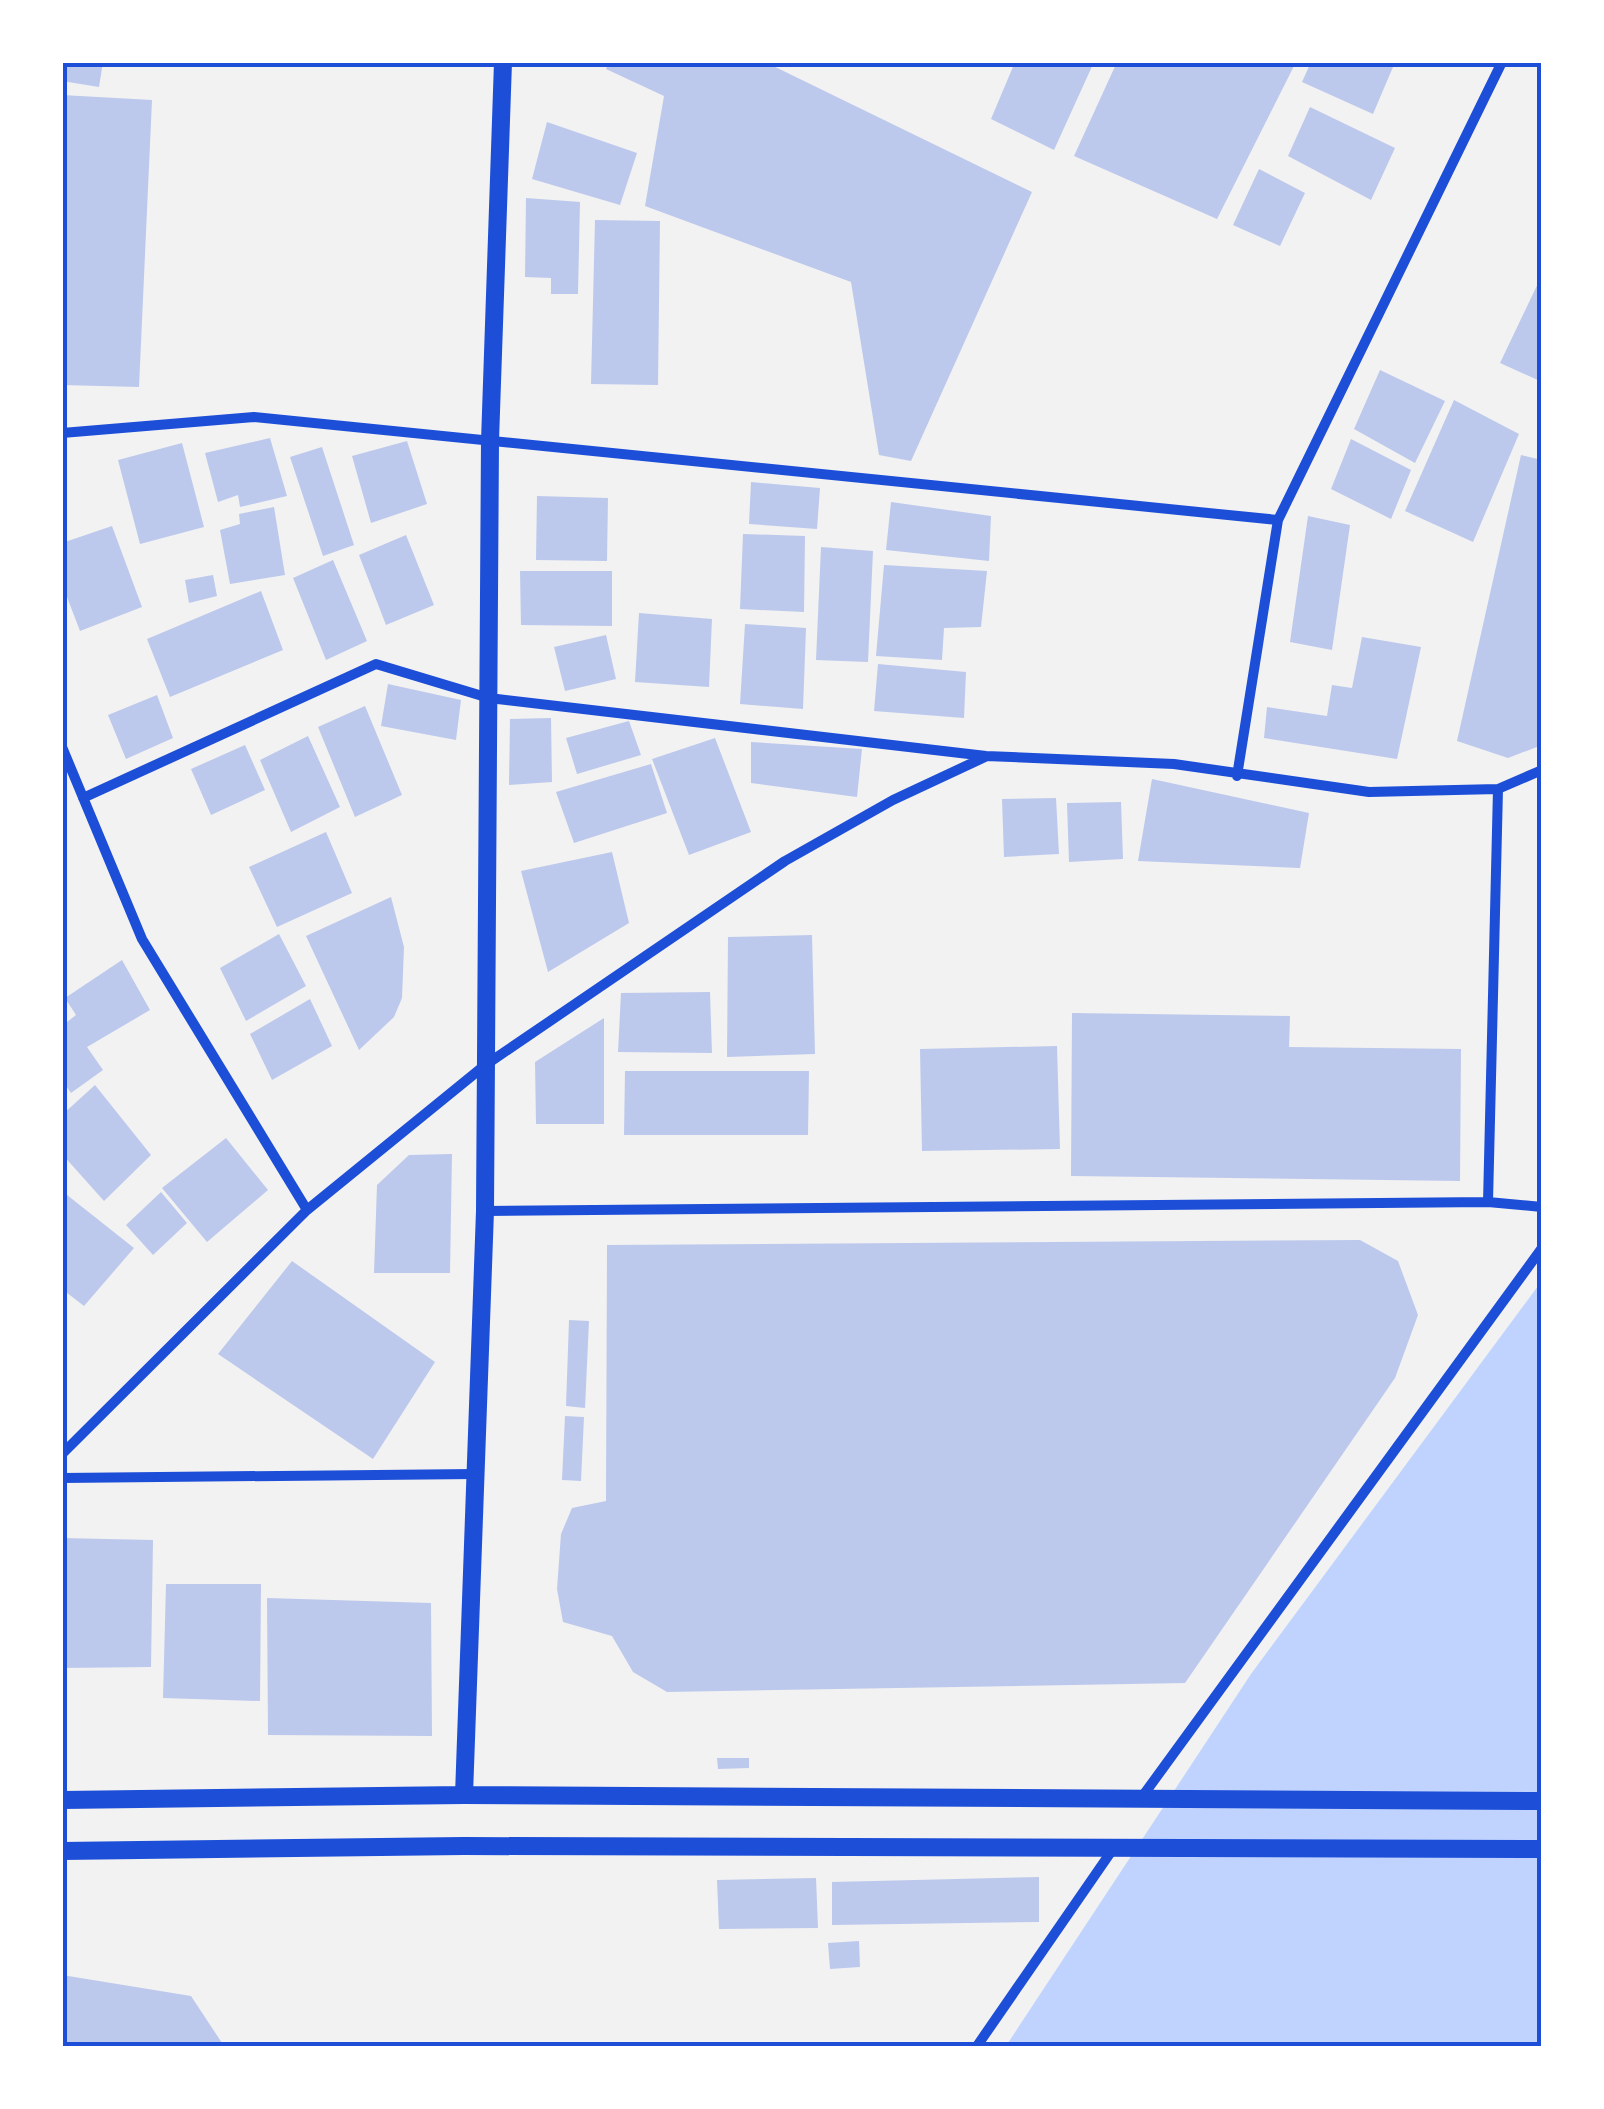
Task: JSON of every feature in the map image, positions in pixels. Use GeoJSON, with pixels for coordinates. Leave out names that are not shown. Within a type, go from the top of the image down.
{"type":"FeatureCollection","features":[{"type":"Feature","properties":{"kind":"street"},"geometry":{"type":"LineString","coordinates":[[464,1796],[485,1211],[490,441],[503,62]]}},
{"type":"Feature","properties":{"kind":"street"},"geometry":{"type":"LineString","coordinates":[[1238,776],[1278,520],[1502,62]]}},
{"type":"Feature","properties":{"kind":"street"},"geometry":{"type":"LineString","coordinates":[[62,433],[254,417],[1278,520]]}},
{"type":"Feature","properties":{"kind":"street"},"geometry":{"type":"LineString","coordinates":[[84,798],[376,664],[489,698],[986,756],[1174,764],[1369,792],[1498,788],[1542,770]]}},
{"type":"Feature","properties":{"kind":"street"},"geometry":{"type":"LineString","coordinates":[[62,747],[142,939],[307,1210]]}},
{"type":"Feature","properties":{"kind":"street"},"geometry":{"type":"LineString","coordinates":[[62,1454],[307,1210],[484,1066],[785,862],[893,800],[986,756]]}},
{"type":"Feature","properties":{"kind":"street"},"geometry":{"type":"LineString","coordinates":[[1488,1202],[1498,788]]}},
{"type":"Feature","properties":{"kind":"street"},"geometry":{"type":"LineString","coordinates":[[485,1211],[1488,1202],[1542,1207]]}},
{"type":"Feature","properties":{"kind":"street"},"geometry":{"type":"LineString","coordinates":[[1138,1802],[1542,1248]]}},
{"type":"Feature","properties":{"kind":"street"},"geometry":{"type":"LineString","coordinates":[[62,1478],[475,1474]]}},
{"type":"Feature","properties":{"kind":"street"},"geometry":{"type":"LineString","coordinates":[[62,1800],[464,1796],[1542,1801]]}},
{"type":"Feature","properties":{"kind":"street"},"geometry":{"type":"LineString","coordinates":[[62,1850],[464,1846],[1542,1848]]}},
{"type":"Feature","properties":{"kind":"street"},"geometry":{"type":"LineString","coordinates":[[977,2046],[1113,1849]]}},
{"type":"Feature","properties":{"kind":"water"},"geometry":{"type":"Polygon","coordinates":[[[1541,1282],[1541,2046],[1006,2046],[1251,1674],[1541,1282]]]}},
{"type":"Feature","properties":{"kind":"building"},"geometry":{"type":"Polygon","coordinates":[[[62,62],[103,62],[99,87],[62,81],[62,62]]]}},
{"type":"Feature","properties":{"kind":"building"},"geometry":{"type":"Polygon","coordinates":[[[609,62],[765,62],[1032,192],[911,461],[879,455],[851,282],[645,206],[664,96],[606,69],[609,62]]]}},
{"type":"Feature","properties":{"kind":"building"},"geometry":{"type":"Polygon","coordinates":[[[1015,62],[1094,62],[1054,150],[991,119],[1015,62]]]}},
{"type":"Feature","properties":{"kind":"building"},"geometry":{"type":"Polygon","coordinates":[[[1117,62],[1296,62],[1217,219],[1074,156],[1117,62]]]}},
{"type":"Feature","properties":{"kind":"building"},"geometry":{"type":"Polygon","coordinates":[[[1311,62],[1384,62],[1393,67],[1373,114],[1302,82],[1311,62]]]}},
{"type":"Feature","properties":{"kind":"building"},"geometry":{"type":"Polygon","coordinates":[[[62,95],[152,100],[139,387],[62,385],[67,171],[62,170],[62,95]]]}},
{"type":"Feature","properties":{"kind":"building"},"geometry":{"type":"Polygon","coordinates":[[[1310,107],[1395,148],[1371,200],[1288,156],[1310,107]]]}},
{"type":"Feature","properties":{"kind":"building"},"geometry":{"type":"Polygon","coordinates":[[[547,122],[637,153],[620,205],[532,179],[547,122]]]}},
{"type":"Feature","properties":{"kind":"building"},"geometry":{"type":"Polygon","coordinates":[[[1259,169],[1305,193],[1280,246],[1233,225],[1259,169]]]}},
{"type":"Feature","properties":{"kind":"building"},"geometry":{"type":"Polygon","coordinates":[[[526,198],[580,202],[578,294],[551,294],[551,278],[525,277],[526,198]]]}},
{"type":"Feature","properties":{"kind":"building"},"geometry":{"type":"Polygon","coordinates":[[[595,220],[660,221],[658,385],[591,384],[595,220]]]}},
{"type":"Feature","properties":{"kind":"building"},"geometry":{"type":"Polygon","coordinates":[[[1542,275],[1542,382],[1500,363],[1542,275]]]}},
{"type":"Feature","properties":{"kind":"building"},"geometry":{"type":"Polygon","coordinates":[[[1380,370],[1445,401],[1415,463],[1354,429],[1380,370]]]}},
{"type":"Feature","properties":{"kind":"building"},"geometry":{"type":"Polygon","coordinates":[[[1454,400],[1519,434],[1473,542],[1405,511],[1454,400]]]}},
{"type":"Feature","properties":{"kind":"building"},"geometry":{"type":"Polygon","coordinates":[[[270,438],[287,496],[240,507],[238,495],[218,502],[205,453],[270,438]]]}},
{"type":"Feature","properties":{"kind":"building"},"geometry":{"type":"Polygon","coordinates":[[[1351,439],[1411,470],[1391,519],[1331,489],[1351,439]]]}},
{"type":"Feature","properties":{"kind":"building"},"geometry":{"type":"Polygon","coordinates":[[[407,441],[427,504],[371,523],[352,456],[407,441]]]}},
{"type":"Feature","properties":{"kind":"building"},"geometry":{"type":"Polygon","coordinates":[[[182,443],[204,527],[140,544],[118,460],[182,443]]]}},
{"type":"Feature","properties":{"kind":"building"},"geometry":{"type":"Polygon","coordinates":[[[322,447],[354,545],[323,556],[290,457],[322,447]]]}},
{"type":"Feature","properties":{"kind":"building"},"geometry":{"type":"Polygon","coordinates":[[[1521,455],[1542,460],[1542,745],[1508,758],[1457,741],[1521,455]]]}},
{"type":"Feature","properties":{"kind":"building"},"geometry":{"type":"Polygon","coordinates":[[[751,482],[820,488],[817,529],[749,524],[751,482]]]}},
{"type":"Feature","properties":{"kind":"building"},"geometry":{"type":"Polygon","coordinates":[[[537,496],[608,498],[607,561],[536,560],[537,496]]]}},
{"type":"Feature","properties":{"kind":"building"},"geometry":{"type":"Polygon","coordinates":[[[891,502],[991,516],[989,561],[886,550],[891,502]]]}},
{"type":"Feature","properties":{"kind":"building"},"geometry":{"type":"Polygon","coordinates":[[[274,507],[285,575],[230,584],[220,530],[240,524],[239,514],[274,507]]]}},
{"type":"Feature","properties":{"kind":"building"},"geometry":{"type":"Polygon","coordinates":[[[1308,516],[1350,525],[1332,650],[1290,642],[1308,516]]]}},
{"type":"Feature","properties":{"kind":"building"},"geometry":{"type":"Polygon","coordinates":[[[112,526],[142,607],[80,631],[62,584],[62,543],[112,526]]]}},
{"type":"Feature","properties":{"kind":"building"},"geometry":{"type":"Polygon","coordinates":[[[743,534],[805,536],[804,612],[740,609],[743,534]]]}},
{"type":"Feature","properties":{"kind":"building"},"geometry":{"type":"Polygon","coordinates":[[[406,535],[434,605],[386,625],[359,555],[406,535]]]}},
{"type":"Feature","properties":{"kind":"building"},"geometry":{"type":"Polygon","coordinates":[[[821,547],[873,551],[868,662],[816,660],[821,547]]]}},
{"type":"Feature","properties":{"kind":"building"},"geometry":{"type":"Polygon","coordinates":[[[333,560],[367,641],[326,660],[293,578],[333,560]]]}},
{"type":"Feature","properties":{"kind":"building"},"geometry":{"type":"Polygon","coordinates":[[[884,565],[987,571],[981,627],[944,628],[942,660],[876,656],[884,565]]]}},
{"type":"Feature","properties":{"kind":"building"},"geometry":{"type":"Polygon","coordinates":[[[520,571],[612,571],[612,626],[521,625],[520,571]]]}},
{"type":"Feature","properties":{"kind":"building"},"geometry":{"type":"Polygon","coordinates":[[[213,575],[217,596],[189,603],[185,580],[213,575]]]}},
{"type":"Feature","properties":{"kind":"building"},"geometry":{"type":"Polygon","coordinates":[[[261,591],[283,650],[170,697],[147,639],[261,591]]]}},
{"type":"Feature","properties":{"kind":"building"},"geometry":{"type":"Polygon","coordinates":[[[639,613],[712,619],[709,687],[635,682],[639,613]]]}},
{"type":"Feature","properties":{"kind":"building"},"geometry":{"type":"Polygon","coordinates":[[[745,624],[806,628],[803,709],[740,704],[745,624]]]}},
{"type":"Feature","properties":{"kind":"building"},"geometry":{"type":"Polygon","coordinates":[[[606,635],[616,679],[565,691],[554,647],[606,635]]]}},
{"type":"Feature","properties":{"kind":"building"},"geometry":{"type":"Polygon","coordinates":[[[1362,637],[1421,647],[1397,759],[1264,738],[1267,707],[1327,716],[1332,685],[1352,688],[1362,637]]]}},
{"type":"Feature","properties":{"kind":"building"},"geometry":{"type":"Polygon","coordinates":[[[878,664],[966,672],[964,718],[874,711],[878,664]]]}},
{"type":"Feature","properties":{"kind":"building"},"geometry":{"type":"Polygon","coordinates":[[[388,684],[461,700],[456,740],[381,726],[388,684]]]}},
{"type":"Feature","properties":{"kind":"building"},"geometry":{"type":"Polygon","coordinates":[[[157,695],[173,738],[126,759],[108,715],[157,695]]]}},
{"type":"Feature","properties":{"kind":"building"},"geometry":{"type":"Polygon","coordinates":[[[365,706],[402,795],[355,817],[318,727],[365,706]]]}},
{"type":"Feature","properties":{"kind":"building"},"geometry":{"type":"Polygon","coordinates":[[[551,718],[552,782],[509,785],[510,719],[551,718]]]}},
{"type":"Feature","properties":{"kind":"building"},"geometry":{"type":"Polygon","coordinates":[[[629,721],[641,755],[577,774],[566,738],[629,721]]]}},
{"type":"Feature","properties":{"kind":"building"},"geometry":{"type":"Polygon","coordinates":[[[308,736],[340,807],[291,832],[260,760],[308,736]]]}},
{"type":"Feature","properties":{"kind":"building"},"geometry":{"type":"Polygon","coordinates":[[[715,738],[751,832],[689,855],[652,759],[715,738]]]}},
{"type":"Feature","properties":{"kind":"building"},"geometry":{"type":"Polygon","coordinates":[[[751,742],[862,749],[857,797],[751,783],[751,742]]]}},
{"type":"Feature","properties":{"kind":"building"},"geometry":{"type":"Polygon","coordinates":[[[245,745],[265,790],[211,815],[191,769],[245,745]]]}},
{"type":"Feature","properties":{"kind":"building"},"geometry":{"type":"Polygon","coordinates":[[[651,764],[667,813],[574,843],[556,792],[651,764]]]}},
{"type":"Feature","properties":{"kind":"building"},"geometry":{"type":"Polygon","coordinates":[[[1152,779],[1309,813],[1300,868],[1138,861],[1152,779]]]}},
{"type":"Feature","properties":{"kind":"building"},"geometry":{"type":"Polygon","coordinates":[[[1056,798],[1059,854],[1004,857],[1002,799],[1056,798]]]}},
{"type":"Feature","properties":{"kind":"building"},"geometry":{"type":"Polygon","coordinates":[[[1121,802],[1123,859],[1069,862],[1067,803],[1121,802]]]}},
{"type":"Feature","properties":{"kind":"building"},"geometry":{"type":"Polygon","coordinates":[[[326,832],[352,893],[277,927],[249,867],[326,832]]]}},
{"type":"Feature","properties":{"kind":"building"},"geometry":{"type":"Polygon","coordinates":[[[612,852],[629,923],[548,972],[521,871],[612,852]]]}},
{"type":"Feature","properties":{"kind":"building"},"geometry":{"type":"Polygon","coordinates":[[[391,897],[404,947],[402,998],[394,1017],[359,1050],[306,936],[391,897]]]}},
{"type":"Feature","properties":{"kind":"building"},"geometry":{"type":"Polygon","coordinates":[[[279,934],[306,986],[246,1021],[220,968],[279,934]]]}},
{"type":"Feature","properties":{"kind":"building"},"geometry":{"type":"Polygon","coordinates":[[[812,935],[815,1054],[727,1057],[728,937],[812,935]]]}},
{"type":"Feature","properties":{"kind":"building"},"geometry":{"type":"Polygon","coordinates":[[[122,960],[150,1010],[87,1047],[103,1070],[71,1093],[62,1080],[62,1026],[76,1015],[65,998],[122,960]]]}},
{"type":"Feature","properties":{"kind":"building"},"geometry":{"type":"Polygon","coordinates":[[[710,992],[712,1053],[618,1052],[621,993],[710,992]]]}},
{"type":"Feature","properties":{"kind":"building"},"geometry":{"type":"Polygon","coordinates":[[[310,999],[332,1046],[272,1080],[250,1034],[310,999]]]}},
{"type":"Feature","properties":{"kind":"building"},"geometry":{"type":"Polygon","coordinates":[[[1072,1013],[1290,1016],[1289,1047],[1461,1049],[1460,1181],[1071,1176],[1072,1013]]]}},
{"type":"Feature","properties":{"kind":"building"},"geometry":{"type":"Polygon","coordinates":[[[604,1018],[604,1124],[536,1124],[535,1062],[604,1018]]]}},
{"type":"Feature","properties":{"kind":"building"},"geometry":{"type":"Polygon","coordinates":[[[1057,1046],[1060,1149],[922,1151],[920,1049],[1057,1046]]]}},
{"type":"Feature","properties":{"kind":"building"},"geometry":{"type":"Polygon","coordinates":[[[625,1071],[809,1071],[808,1135],[624,1135],[625,1071]]]}},
{"type":"Feature","properties":{"kind":"building"},"geometry":{"type":"Polygon","coordinates":[[[95,1085],[151,1155],[104,1201],[62,1154],[62,1115],[95,1085]]]}},
{"type":"Feature","properties":{"kind":"building"},"geometry":{"type":"Polygon","coordinates":[[[226,1138],[268,1190],[207,1242],[162,1188],[226,1138]]]}},
{"type":"Feature","properties":{"kind":"building"},"geometry":{"type":"Polygon","coordinates":[[[452,1154],[450,1273],[374,1273],[377,1185],[409,1155],[452,1154]]]}},
{"type":"Feature","properties":{"kind":"building"},"geometry":{"type":"Polygon","coordinates":[[[62,1191],[134,1248],[84,1306],[62,1289],[62,1191]]]}},
{"type":"Feature","properties":{"kind":"building"},"geometry":{"type":"Polygon","coordinates":[[[161,1192],[187,1223],[153,1255],[126,1225],[161,1192]]]}},
{"type":"Feature","properties":{"kind":"building"},"geometry":{"type":"Polygon","coordinates":[[[1360,1240],[1398,1261],[1418,1315],[1395,1378],[1185,1683],[667,1692],[633,1672],[612,1636],[563,1622],[557,1589],[561,1534],[572,1508],[606,1501],[607,1245],[1360,1240]]]}},
{"type":"Feature","properties":{"kind":"building"},"geometry":{"type":"Polygon","coordinates":[[[292,1261],[435,1362],[373,1459],[218,1354],[292,1261]]]}},
{"type":"Feature","properties":{"kind":"building"},"geometry":{"type":"Polygon","coordinates":[[[569,1320],[589,1321],[585,1408],[566,1406],[569,1320]]]}},
{"type":"Feature","properties":{"kind":"building"},"geometry":{"type":"Polygon","coordinates":[[[565,1416],[584,1417],[581,1481],[562,1480],[565,1416]]]}},
{"type":"Feature","properties":{"kind":"building"},"geometry":{"type":"Polygon","coordinates":[[[62,1538],[153,1540],[151,1667],[62,1668],[62,1538]]]}},
{"type":"Feature","properties":{"kind":"building"},"geometry":{"type":"Polygon","coordinates":[[[166,1584],[261,1584],[260,1701],[163,1698],[166,1584]]]}},
{"type":"Feature","properties":{"kind":"building"},"geometry":{"type":"Polygon","coordinates":[[[267,1598],[431,1603],[432,1736],[268,1735],[267,1598]]]}},
{"type":"Feature","properties":{"kind":"building"},"geometry":{"type":"Polygon","coordinates":[[[717,1758],[749,1758],[749,1768],[718,1769],[717,1758]]]}},
{"type":"Feature","properties":{"kind":"building"},"geometry":{"type":"Polygon","coordinates":[[[1039,1877],[1039,1922],[832,1925],[832,1882],[1039,1877]]]}},
{"type":"Feature","properties":{"kind":"building"},"geometry":{"type":"Polygon","coordinates":[[[816,1878],[818,1928],[719,1929],[717,1880],[816,1878]]]}},
{"type":"Feature","properties":{"kind":"building"},"geometry":{"type":"Polygon","coordinates":[[[859,1941],[860,1967],[830,1969],[828,1943],[859,1941]]]}},
{"type":"Feature","properties":{"kind":"building"},"geometry":{"type":"Polygon","coordinates":[[[62,1975],[191,1996],[224,2046],[62,2046],[62,1975]]]}}]}
